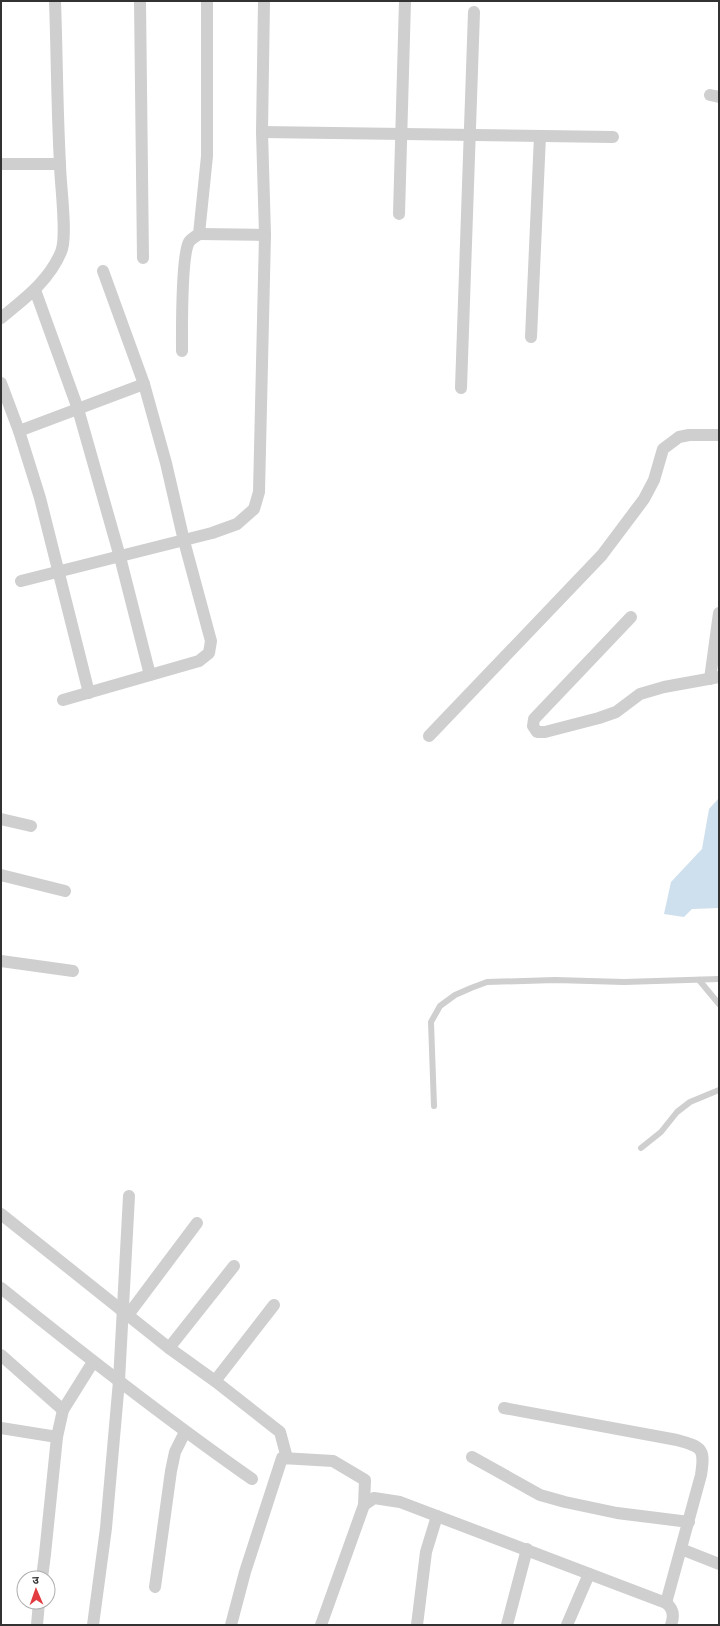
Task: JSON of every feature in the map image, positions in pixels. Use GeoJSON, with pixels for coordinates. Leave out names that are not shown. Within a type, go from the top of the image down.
{"type":"FeatureCollection","features":[{"type":"Feature","properties":{"kind":"street"},"geometry":{"type":"LineString","coordinates":[[1,318],[36,290],[55,265],[62,250],[63,230],[55,1]]}},
{"type":"Feature","properties":{"kind":"street"},"geometry":{"type":"LineString","coordinates":[[140,1],[143,258]]}},
{"type":"Feature","properties":{"kind":"street"},"geometry":{"type":"LineString","coordinates":[[182,352],[184,270],[186,251],[190,242],[198,234],[207,156],[207,1]]}},
{"type":"Feature","properties":{"kind":"street"},"geometry":{"type":"LineString","coordinates":[[21,581],[212,533],[237,524],[254,509],[259,492],[265,235],[262,132],[264,1]]}},
{"type":"Feature","properties":{"kind":"street"},"geometry":{"type":"LineString","coordinates":[[399,214],[405,1]]}},
{"type":"Feature","properties":{"kind":"street"},"geometry":{"type":"LineString","coordinates":[[461,388],[474,12]]}},
{"type":"Feature","properties":{"kind":"street"},"geometry":{"type":"LineString","coordinates":[[262,132],[613,137]]}},
{"type":"Feature","properties":{"kind":"street"},"geometry":{"type":"LineString","coordinates":[[532,337],[540,136]]}},
{"type":"Feature","properties":{"kind":"street"},"geometry":{"type":"LineString","coordinates":[[1,164],[60,164]]}},
{"type":"Feature","properties":{"kind":"street"},"geometry":{"type":"LineString","coordinates":[[198,234],[265,235]]}},
{"type":"Feature","properties":{"kind":"street"},"geometry":{"type":"LineString","coordinates":[[62,700],[198,662],[209,654],[211,641],[184,541],[166,463],[144,384],[103,271]]}},
{"type":"Feature","properties":{"kind":"street"},"geometry":{"type":"LineString","coordinates":[[36,290],[78,408],[120,557],[150,675]]}},
{"type":"Feature","properties":{"kind":"street"},"geometry":{"type":"LineString","coordinates":[[1,383],[19,430],[40,498],[89,693]]}},
{"type":"Feature","properties":{"kind":"street"},"geometry":{"type":"LineString","coordinates":[[19,430],[144,384]]}},
{"type":"Feature","properties":{"kind":"street"},"geometry":{"type":"LineString","coordinates":[[429,736],[602,555],[644,499],[654,480],[663,449],[679,436],[719,435]]}},
{"type":"Feature","properties":{"kind":"street"},"geometry":{"type":"LineString","coordinates":[[631,617],[534,719],[533,726],[537,732],[545,732],[616,712],[640,694],[664,687],[715,678],[719,613]]}},
{"type":"Feature","properties":{"kind":"street"},"geometry":{"type":"LineString","coordinates":[[1,819],[31,826]]}},
{"type":"Feature","properties":{"kind":"street"},"geometry":{"type":"LineString","coordinates":[[1,875],[66,891]]}},
{"type":"Feature","properties":{"kind":"street"},"geometry":{"type":"LineString","coordinates":[[1,961],[73,971]]}},
{"type":"Feature","properties":{"kind":"street"},"geometry":{"type":"LineString","coordinates":[[93,1625],[106,1528],[125,1313],[129,1196]]}},
{"type":"Feature","properties":{"kind":"street"},"geometry":{"type":"LineString","coordinates":[[1,1214],[169,1348],[215,1381],[280,1432],[287,1458]]}},
{"type":"Feature","properties":{"kind":"street"},"geometry":{"type":"LineString","coordinates":[[125,1313],[196,1223]]}},
{"type":"Feature","properties":{"kind":"street"},"geometry":{"type":"LineString","coordinates":[[169,1348],[234,1266]]}},
{"type":"Feature","properties":{"kind":"street"},"geometry":{"type":"LineString","coordinates":[[1,1288],[93,1362],[185,1432],[252,1479]]}},
{"type":"Feature","properties":{"kind":"street"},"geometry":{"type":"LineString","coordinates":[[215,1381],[274,1305]]}},
{"type":"Feature","properties":{"kind":"street"},"geometry":{"type":"LineString","coordinates":[[1,1355],[63,1410]]}},
{"type":"Feature","properties":{"kind":"street"},"geometry":{"type":"LineString","coordinates":[[43,1570],[57,1437],[63,1410],[93,1362]]}},
{"type":"Feature","properties":{"kind":"street"},"geometry":{"type":"LineString","coordinates":[[504,1408],[693,1444],[701,1450],[704,1459],[701,1475],[666,1604]]}},
{"type":"Feature","properties":{"kind":"street"},"geometry":{"type":"LineString","coordinates":[[1,1428],[57,1437]]}},
{"type":"Feature","properties":{"kind":"street"},"geometry":{"type":"LineString","coordinates":[[155,1587],[170,1471],[175,1452],[185,1432]]}},
{"type":"Feature","properties":{"kind":"street"},"geometry":{"type":"LineString","coordinates":[[472,1457],[540,1495],[617,1514],[689,1522]]}},
{"type":"Feature","properties":{"kind":"street"},"geometry":{"type":"LineString","coordinates":[[231,1625],[245,1572],[282,1458],[333,1461],[365,1480],[364,1505],[321,1625]]}},
{"type":"Feature","properties":{"kind":"street"},"geometry":{"type":"LineString","coordinates":[[364,1505],[374,1498],[386,1498],[400,1502],[666,1604],[671,1606],[673,1612],[671,1625]]}},
{"type":"Feature","properties":{"kind":"street"},"geometry":{"type":"LineString","coordinates":[[417,1625],[426,1552],[437,1516]]}},
{"type":"Feature","properties":{"kind":"street"},"geometry":{"type":"LineString","coordinates":[[681,1549],[719,1564]]}},
{"type":"Feature","properties":{"kind":"street"},"geometry":{"type":"LineString","coordinates":[[507,1625],[527,1550]]}},
{"type":"Feature","properties":{"kind":"street"},"geometry":{"type":"LineString","coordinates":[[567,1625],[589,1574]]}},
{"type":"Feature","properties":{"kind":"street"},"geometry":{"type":"LineString","coordinates":[[37,1625],[38,1610]]}},
{"type":"Feature","properties":{"kind":"lane"},"geometry":{"type":"LineString","coordinates":[[434,1106],[431,1022],[440,1006],[455,995],[487,982],[555,980],[624,982],[719,979]]}},
{"type":"Feature","properties":{"kind":"lane"},"geometry":{"type":"LineString","coordinates":[[699,980],[719,1004]]}},
{"type":"Feature","properties":{"kind":"lane"},"geometry":{"type":"LineString","coordinates":[[640,1148],[661,1132],[677,1112],[690,1102],[719,1090]]}},
{"type":"Feature","properties":{"kind":"water"},"geometry":{"type":"Polygon","coordinates":[[[719,798],[719,908],[692,909],[684,917],[664,914],[671,882],[702,849],[709,809],[719,798]]]}}]}
